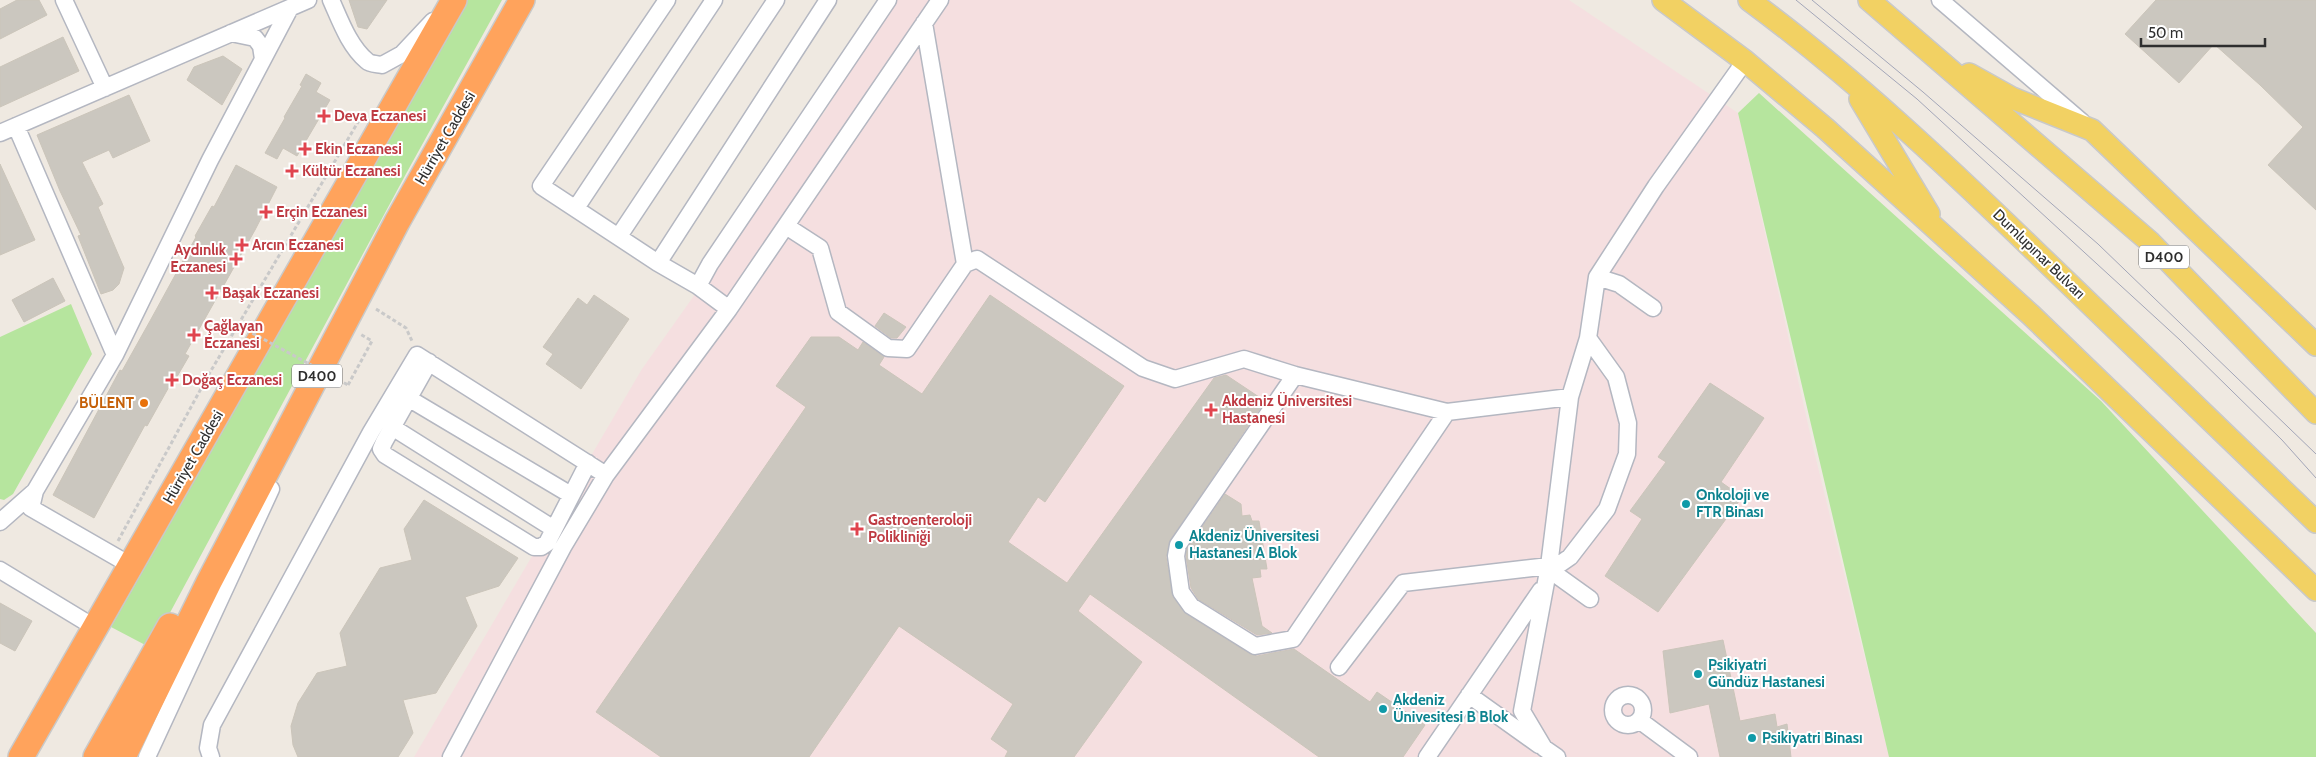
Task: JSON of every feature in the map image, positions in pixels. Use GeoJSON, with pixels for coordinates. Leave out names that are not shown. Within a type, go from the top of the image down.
{"type":"FeatureCollection","features":[{"type":"Feature","properties":{"kind":"highway","name":"Hürriyet Caddesi"},"geometry":{"type":"LineString","coordinates":[[21,757],[94,627],[120,560],[327,223],[452,0]]}},
{"type":"Feature","properties":{"kind":"highway","name":"Hürriyet Caddesi"},"geometry":{"type":"LineString","coordinates":[[123,757],[208,582],[397,222],[485,69],[522,0]]}},
{"type":"Feature","properties":{"kind":"highway"},"geometry":{"type":"LineString","coordinates":[[485,69],[531,0]]}},
{"type":"Feature","properties":{"kind":"highway"},"geometry":{"type":"LineString","coordinates":[[96,757],[397,222]]}},
{"type":"Feature","properties":{"kind":"highway"},"geometry":{"type":"LineString","coordinates":[[38,757],[327,223]]}},
{"type":"Feature","properties":{"kind":"main road"},"geometry":{"type":"LineString","coordinates":[[1663,0],[1745,61],[1825,128],[2031,315],[2316,590]]}},
{"type":"Feature","properties":{"kind":"main road","name":"Dumlupınar Bulvarı"},"geometry":{"type":"LineString","coordinates":[[1749,0],[1850,81],[1949,168],[2316,522]]}},
{"type":"Feature","properties":{"kind":"main road","name":"D400"},"geometry":{"type":"LineString","coordinates":[[1869,0],[2150,242],[2316,413]]}},
{"type":"Feature","properties":{"kind":"main road"},"geometry":{"type":"LineString","coordinates":[[1932,53],[2012,98],[2092,130],[2316,345]]}},
{"type":"Feature","properties":{"kind":"main road"},"geometry":{"type":"LineString","coordinates":[[1850,81],[1942,236]]}},
{"type":"Feature","properties":{"kind":"street"},"geometry":{"type":"LineString","coordinates":[[64,0],[105,88]]}},
{"type":"Feature","properties":{"kind":"street"},"geometry":{"type":"LineString","coordinates":[[0,133],[308,0]]}},
{"type":"Feature","properties":{"kind":"street"},"geometry":{"type":"LineString","coordinates":[[331,0],[344,30],[357,49],[368,62],[382,65],[402,54],[452,0]]}},
{"type":"Feature","properties":{"kind":"street"},"geometry":{"type":"LineString","coordinates":[[667,0],[560,161],[541,186],[658,263],[698,286],[729,309]]}},
{"type":"Feature","properties":{"kind":"street"},"geometry":{"type":"LineString","coordinates":[[576,208],[714,0]]}},
{"type":"Feature","properties":{"kind":"street"},"geometry":{"type":"LineString","coordinates":[[619,236],[776,0]]}},
{"type":"Feature","properties":{"kind":"street"},"geometry":{"type":"LineString","coordinates":[[658,263],[828,0]]}},
{"type":"Feature","properties":{"kind":"street"},"geometry":{"type":"LineString","coordinates":[[698,286],[710,264],[888,0]]}},
{"type":"Feature","properties":{"kind":"street"},"geometry":{"type":"LineString","coordinates":[[451,757],[563,547],[606,475],[729,309],[940,0]]}},
{"type":"Feature","properties":{"kind":"street"},"geometry":{"type":"LineString","coordinates":[[1940,0],[2092,130]]}},
{"type":"Feature","properties":{"kind":"street"},"geometry":{"type":"LineString","coordinates":[[120,560],[31,508],[35,491],[115,355],[210,160],[290,8]]}},
{"type":"Feature","properties":{"kind":"street"},"geometry":{"type":"LineString","coordinates":[[924,23],[966,264]]}},
{"type":"Feature","properties":{"kind":"street"},"geometry":{"type":"LineString","coordinates":[[231,33],[255,38],[260,46],[263,59]]}},
{"type":"Feature","properties":{"kind":"street"},"geometry":{"type":"LineString","coordinates":[[1546,754],[1522,711],[1548,573],[1570,397],[1588,338],[1597,277],[1656,186],[1745,61]]}},
{"type":"Feature","properties":{"kind":"street"},"geometry":{"type":"LineString","coordinates":[[16,126],[115,355]]}},
{"type":"Feature","properties":{"kind":"street"},"geometry":{"type":"LineString","coordinates":[[786,226],[820,248],[838,312],[888,348],[907,349],[966,264],[977,259],[1143,368],[1175,379],[1244,359],[1295,375],[1448,412],[1570,397]]}},
{"type":"Feature","properties":{"kind":"street"},"geometry":{"type":"LineString","coordinates":[[1597,277],[1619,284],[1653,308]]}},
{"type":"Feature","properties":{"kind":"street"},"geometry":{"type":"LineString","coordinates":[[1426,757],[1469,696],[1548,573],[1570,557],[1607,509],[1627,454],[1628,423],[1616,377],[1588,338]]}},
{"type":"Feature","properties":{"kind":"street"},"geometry":{"type":"LineString","coordinates":[[423,358],[606,475]]}},
{"type":"Feature","properties":{"kind":"street"},"geometry":{"type":"LineString","coordinates":[[423,358],[408,398],[381,449],[385,455],[534,547],[541,547],[547,543],[588,463]]}},
{"type":"Feature","properties":{"kind":"street"},"geometry":{"type":"LineString","coordinates":[[211,757],[208,748],[212,725],[372,432],[423,358]]}},
{"type":"Feature","properties":{"kind":"street"},"geometry":{"type":"LineString","coordinates":[[1295,375],[1178,545],[1176,556],[1181,592],[1191,606],[1255,646],[1293,639],[1448,412]]}},
{"type":"Feature","properties":{"kind":"street"},"geometry":{"type":"LineString","coordinates":[[147,757],[290,446],[314,381]]}},
{"type":"Feature","properties":{"kind":"street"},"geometry":{"type":"LineString","coordinates":[[408,398],[571,495]]}},
{"type":"Feature","properties":{"kind":"street"},"geometry":{"type":"LineString","coordinates":[[392,427],[554,529]]}},
{"type":"Feature","properties":{"kind":"street"},"geometry":{"type":"LineString","coordinates":[[0,522],[35,491]]}},
{"type":"Feature","properties":{"kind":"street"},"geometry":{"type":"LineString","coordinates":[[0,570],[94,627]]}},
{"type":"Feature","properties":{"kind":"street"},"geometry":{"type":"LineString","coordinates":[[1339,667],[1403,583],[1548,573],[1590,599]]}},
{"type":"Feature","properties":{"kind":"street"},"geometry":{"type":"LineString","coordinates":[[1469,696],[1546,754]]}},
{"type":"Feature","properties":{"kind":"street"},"geometry":{"type":"LineString","coordinates":[[1638,720],[1689,757]]}},
{"type":"Feature","properties":{"kind":"street"},"geometry":{"type":"LineString","coordinates":[[1438,757],[1442,734]]}},
{"type":"Feature","properties":{"kind":"path"},"geometry":{"type":"LineString","coordinates":[[120,560],[208,374],[363,114]]}},
{"type":"Feature","properties":{"kind":"path"},"geometry":{"type":"LineString","coordinates":[[376,309],[406,328],[423,358]]}},
{"type":"Feature","properties":{"kind":"path"},"geometry":{"type":"LineString","coordinates":[[241,327],[348,385],[372,341],[360,334]]}},
{"type":"Feature","properties":{"kind":"shaded area","name":"Akdeniz Üniversitesi Hastanesi"},"geometry":{"type":"Polygon","coordinates":[[[893,0],[1569,0],[1738,113],[1814,451],[1889,757],[414,757],[642,369],[825,111],[893,0]]]}},
{"type":"Feature","properties":{"kind":"green space"},"geometry":{"type":"Polygon","coordinates":[[[467,0],[502,0],[407,172],[151,648],[111,627],[467,0]]]}},
{"type":"Feature","properties":{"kind":"green space"},"geometry":{"type":"Polygon","coordinates":[[[1759,93],[2101,401],[2316,633],[2316,757],[1889,757],[1738,113],[1759,93]]]}},
{"type":"Feature","properties":{"kind":"green space"},"geometry":{"type":"Polygon","coordinates":[[[71,304],[92,354],[13,494],[4,500],[0,499],[0,337],[71,304]]]}},
{"type":"Feature","properties":{"kind":"building"},"geometry":{"type":"Polygon","coordinates":[[[17,0],[39,0],[47,15],[0,39],[0,9],[17,0]]]}},
{"type":"Feature","properties":{"kind":"building"},"geometry":{"type":"Polygon","coordinates":[[[349,0],[387,0],[367,29],[358,27],[349,0]]]}},
{"type":"Feature","properties":{"kind":"building"},"geometry":{"type":"Polygon","coordinates":[[[2156,0],[2316,0],[2316,210],[2268,165],[2303,127],[2260,85],[2214,44],[2179,83],[2125,34],[2156,0]]]}},
{"type":"Feature","properties":{"kind":"building"},"geometry":{"type":"Polygon","coordinates":[[[63,37],[79,71],[0,107],[0,67],[63,37]]]}},
{"type":"Feature","properties":{"kind":"building"},"geometry":{"type":"Polygon","coordinates":[[[223,56],[242,69],[222,105],[187,80],[194,67],[223,56]]]}},
{"type":"Feature","properties":{"kind":"building"},"geometry":{"type":"Polygon","coordinates":[[[306,74],[321,83],[316,92],[330,100],[297,156],[283,148],[277,159],[265,153],[302,86],[300,85],[306,74]]]}},
{"type":"Feature","properties":{"kind":"building"},"geometry":{"type":"Polygon","coordinates":[[[129,95],[150,141],[113,158],[109,150],[82,162],[103,204],[98,207],[124,268],[119,284],[113,290],[101,294],[78,236],[81,235],[60,191],[37,135],[129,95]]]}},
{"type":"Feature","properties":{"kind":"building"},"geometry":{"type":"Polygon","coordinates":[[[0,164],[35,240],[0,255],[0,164]]]}},
{"type":"Feature","properties":{"kind":"building"},"geometry":{"type":"Polygon","coordinates":[[[236,165],[277,187],[185,354],[189,356],[147,426],[145,425],[94,518],[53,495],[120,370],[122,371],[236,165]]]}},
{"type":"Feature","properties":{"kind":"building"},"geometry":{"type":"Polygon","coordinates":[[[53,278],[65,301],[24,322],[12,300],[53,278]]]}},
{"type":"Feature","properties":{"kind":"building"},"geometry":{"type":"Polygon","coordinates":[[[594,295],[629,319],[581,389],[546,364],[553,354],[543,347],[578,298],[587,305],[594,295]]]}},
{"type":"Feature","properties":{"kind":"building"},"geometry":{"type":"Polygon","coordinates":[[[990,295],[1124,386],[1045,502],[1038,497],[1008,542],[1067,583],[1214,378],[1226,375],[1265,401],[1170,540],[1166,557],[1173,597],[1186,614],[1250,654],[1257,656],[1294,649],[1370,702],[1377,692],[1425,725],[1403,757],[1319,757],[1090,594],[1078,611],[1142,662],[1074,757],[1005,757],[1008,751],[991,739],[1013,704],[899,626],[809,757],[661,757],[596,712],[806,407],[776,386],[811,337],[839,337],[858,350],[863,342],[884,357],[879,365],[922,394],[990,295]]]}},
{"type":"Feature","properties":{"kind":"building"},"geometry":{"type":"Polygon","coordinates":[[[884,313],[906,327],[897,338],[891,338],[875,326],[884,313]]]}},
{"type":"Feature","properties":{"kind":"building","name":"Onkoloji ve FTR Binası"},"geometry":{"type":"Polygon","coordinates":[[[1710,383],[1764,418],[1721,482],[1742,497],[1658,612],[1605,576],[1642,519],[1630,511],[1666,462],[1658,457],[1710,383]]]}},
{"type":"Feature","properties":{"kind":"building"},"geometry":{"type":"Polygon","coordinates":[[[1225,494],[1241,504],[1242,516],[1250,515],[1252,521],[1259,521],[1267,569],[1260,569],[1261,577],[1252,578],[1262,626],[1272,633],[1257,635],[1198,599],[1191,588],[1186,556],[1187,549],[1225,494]]]}},
{"type":"Feature","properties":{"kind":"building"},"geometry":{"type":"Polygon","coordinates":[[[424,500],[518,558],[499,586],[465,597],[477,626],[436,693],[403,700],[413,733],[398,757],[298,757],[293,745],[291,726],[298,703],[317,673],[347,666],[340,633],[380,568],[412,560],[404,529],[424,500]]]}},
{"type":"Feature","properties":{"kind":"building"},"geometry":{"type":"Polygon","coordinates":[[[0,603],[32,621],[15,651],[0,643],[0,603]]]}},
{"type":"Feature","properties":{"kind":"building"},"geometry":{"type":"Polygon","coordinates":[[[1723,640],[1740,721],[1775,714],[1777,727],[1787,724],[1791,757],[1720,757],[1709,704],[1670,713],[1663,651],[1723,640]]]}},
{"type":"Feature","properties":{"kind":"tram line"},"geometry":{"type":"LineString","coordinates":[[1796,0],[1917,99],[2180,340],[2282,440],[2316,478]]}},
{"type":"Feature","properties":{"kind":"tram line"},"geometry":{"type":"LineString","coordinates":[[1812,0],[1923,92],[2098,244],[2316,454]]}},
{"type":"Feature","properties":{"kind":"place","name":"Deva Eczanesi"},"geometry":{"type":"Point","coordinates":[324,116]}},
{"type":"Feature","properties":{"kind":"place","name":"Ekin Eczanesi"},"geometry":{"type":"Point","coordinates":[305,149]}},
{"type":"Feature","properties":{"kind":"place","name":"Kültür Eczanesi"},"geometry":{"type":"Point","coordinates":[292,171]}},
{"type":"Feature","properties":{"kind":"place","name":"Erçin Eczanesi"},"geometry":{"type":"Point","coordinates":[266,212]}},
{"type":"Feature","properties":{"kind":"place","name":"Arcın Eczanesi"},"geometry":{"type":"Point","coordinates":[242,245]}},
{"type":"Feature","properties":{"kind":"place","name":"Aydınlık Eczanesi"},"geometry":{"type":"Point","coordinates":[236,259]}},
{"type":"Feature","properties":{"kind":"place","name":"Başak Eczanesi"},"geometry":{"type":"Point","coordinates":[212,293]}},
{"type":"Feature","properties":{"kind":"place","name":"Çağlayan Eczanesi"},"geometry":{"type":"Point","coordinates":[194,335]}},
{"type":"Feature","properties":{"kind":"place","name":"Doğaç Eczanesi"},"geometry":{"type":"Point","coordinates":[172,380]}},
{"type":"Feature","properties":{"kind":"place","name":"BÜLENT"},"geometry":{"type":"Point","coordinates":[144,403]}},
{"type":"Feature","properties":{"kind":"place","name":"Akdeniz Üniversitesi Hastanesi"},"geometry":{"type":"Point","coordinates":[1211,410]}},
{"type":"Feature","properties":{"kind":"place","name":"Onkoloji ve FTR Binası"},"geometry":{"type":"Point","coordinates":[1686,504]}},
{"type":"Feature","properties":{"kind":"place","name":"Gastroenteroloji Polikliniği"},"geometry":{"type":"Point","coordinates":[857,529]}},
{"type":"Feature","properties":{"kind":"place","name":"Akdeniz Üniversitesi Hastanesi A Blok"},"geometry":{"type":"Point","coordinates":[1179,545]}},
{"type":"Feature","properties":{"kind":"place","name":"Psikiyatri Gündüz Hastanesi"},"geometry":{"type":"Point","coordinates":[1698,674]}},
{"type":"Feature","properties":{"kind":"place","name":"Akdeniz Ünivesitesi B Blok"},"geometry":{"type":"Point","coordinates":[1383,709]}},
{"type":"Feature","properties":{"kind":"place","name":"Psikiyatri Binası"},"geometry":{"type":"Point","coordinates":[1752,738]}}]}
